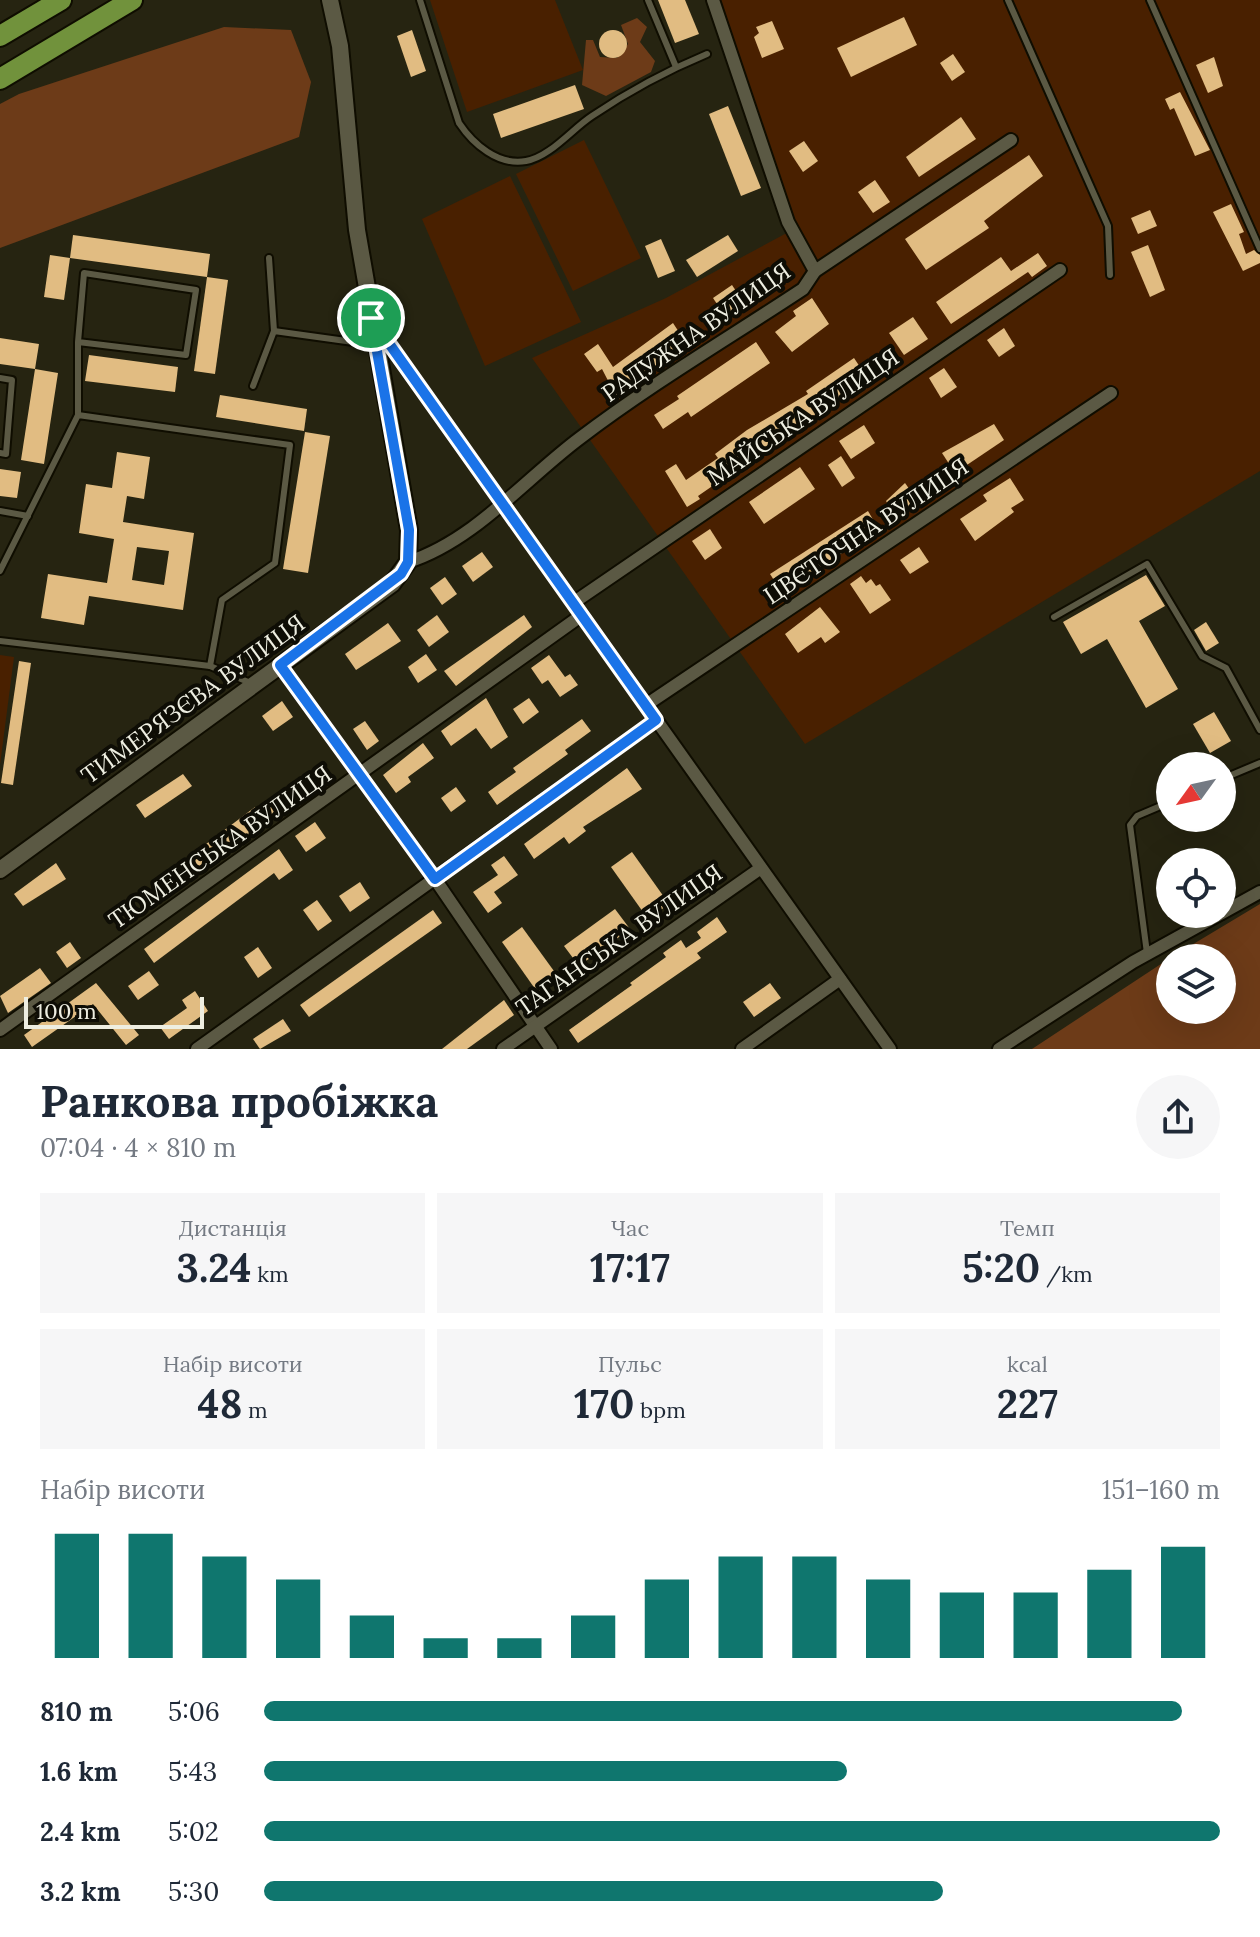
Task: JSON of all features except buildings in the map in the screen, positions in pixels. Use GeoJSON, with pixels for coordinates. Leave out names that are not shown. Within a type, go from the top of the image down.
{"type":"FeatureCollection","features":[{"type":"Feature","properties":{"kind":"main road"},"geometry":{"type":"LineString","coordinates":[[0,36],[61,0]]}},
{"type":"Feature","properties":{"kind":"main road"},"geometry":{"type":"LineString","coordinates":[[0,79],[132,0]]}},
{"type":"Feature","properties":{"kind":"street"},"geometry":{"type":"LineString","coordinates":[[330,0],[339,35],[357,230],[409,530],[408,562]]}},
{"type":"Feature","properties":{"kind":"street"},"geometry":{"type":"LineString","coordinates":[[713,0],[788,222],[815,271]]}},
{"type":"Feature","properties":{"kind":"street","name":"РАДУЖНА ВУЛИЦЯ"},"geometry":{"type":"LineString","coordinates":[[408,562],[433,554],[581,437],[803,289],[815,271],[1011,140]]}},
{"type":"Feature","properties":{"kind":"street","name":"МАЙСЬКА ВУЛИЦЯ"},"geometry":{"type":"LineString","coordinates":[[573,603],[1060,270]]}},
{"type":"Feature","properties":{"kind":"street"},"geometry":{"type":"LineString","coordinates":[[371,318],[890,1049]]}},
{"type":"Feature","properties":{"kind":"street","name":"ЦВЄТОЧНА ВУЛИЦЯ"},"geometry":{"type":"LineString","coordinates":[[646,705],[1111,393]]}},
{"type":"Feature","properties":{"kind":"street","name":"ТИМЕРЯЗЄВА ВУЛИЦЯ"},"geometry":{"type":"LineString","coordinates":[[0,870],[392,584],[408,562]]}},
{"type":"Feature","properties":{"kind":"street","name":"ТЮМЕНСЬКА ВУЛИЦЯ"},"geometry":{"type":"LineString","coordinates":[[0,1030],[582,615]]}},
{"type":"Feature","properties":{"kind":"street"},"geometry":{"type":"LineString","coordinates":[[280,665],[361,774],[551,1049]]}},
{"type":"Feature","properties":{"kind":"street"},"geometry":{"type":"LineString","coordinates":[[197,1049],[656,720]]}},
{"type":"Feature","properties":{"kind":"street","name":"ТАГАНСЬКА ВУЛИЦЯ"},"geometry":{"type":"LineString","coordinates":[[503,1049],[761,868]]}},
{"type":"Feature","properties":{"kind":"street"},"geometry":{"type":"LineString","coordinates":[[1236,905],[1260,892]]}},
{"type":"Feature","properties":{"kind":"street"},"geometry":{"type":"LineString","coordinates":[[999,1049],[1147,954],[1194,928]]}},
{"type":"Feature","properties":{"kind":"street"},"geometry":{"type":"LineString","coordinates":[[742,1049],[840,979]]}},
{"type":"Feature","properties":{"kind":"lane"},"geometry":{"type":"LineString","coordinates":[[420,0],[459,123],[471,140],[510,162],[527,161],[541,155],[589,118],[655,76],[707,54]]}},
{"type":"Feature","properties":{"kind":"lane"},"geometry":{"type":"LineString","coordinates":[[648,0],[676,67]]}},
{"type":"Feature","properties":{"kind":"lane"},"geometry":{"type":"LineString","coordinates":[[1008,0],[1108,226],[1110,275]]}},
{"type":"Feature","properties":{"kind":"lane"},"geometry":{"type":"LineString","coordinates":[[1150,0],[1260,249]]}},
{"type":"Feature","properties":{"kind":"lane"},"geometry":{"type":"LineString","coordinates":[[253,386],[274,331],[269,258]]}},
{"type":"Feature","properties":{"kind":"lane"},"geometry":{"type":"LineString","coordinates":[[0,572],[78,415],[78,342],[84,273],[196,290],[186,355],[78,342]]}},
{"type":"Feature","properties":{"kind":"lane"},"geometry":{"type":"LineString","coordinates":[[274,331],[375,345]]}},
{"type":"Feature","properties":{"kind":"lane"},"geometry":{"type":"LineString","coordinates":[[0,378],[12,380],[6,454],[0,453]]}},
{"type":"Feature","properties":{"kind":"lane"},"geometry":{"type":"LineString","coordinates":[[78,415],[290,445],[275,563],[222,600],[210,666]]}},
{"type":"Feature","properties":{"kind":"lane"},"geometry":{"type":"LineString","coordinates":[[0,511],[28,516]]}},
{"type":"Feature","properties":{"kind":"lane"},"geometry":{"type":"LineString","coordinates":[[1054,617],[1147,564],[1202,656],[1226,668],[1260,730]]}},
{"type":"Feature","properties":{"kind":"lane"},"geometry":{"type":"LineString","coordinates":[[0,641],[210,666],[253,684]]}},
{"type":"Feature","properties":{"kind":"lane"},"geometry":{"type":"LineString","coordinates":[[1236,773],[1260,763]]}},
{"type":"Feature","properties":{"kind":"lane"},"geometry":{"type":"LineString","coordinates":[[1147,954],[1130,825],[1137,816],[1156,808]]}},
{"type":"Feature","properties":{"kind":"shaded area"},"geometry":{"type":"Polygon","coordinates":[[[430,0],[555,0],[583,70],[467,112],[430,0]]]}},
{"type":"Feature","properties":{"kind":"shaded area"},"geometry":{"type":"Polygon","coordinates":[[[721,0],[1260,0],[1260,471],[805,744],[532,358],[666,298],[796,228],[721,0]]]}},
{"type":"Feature","properties":{"kind":"shaded area"},"geometry":{"type":"Polygon","coordinates":[[[637,18],[647,27],[640,42],[655,61],[651,72],[606,96],[582,85],[586,40],[593,40],[600,57],[617,58],[628,44],[621,25],[637,18]]]}},
{"type":"Feature","properties":{"kind":"shaded area"},"geometry":{"type":"Polygon","coordinates":[[[224,27],[291,30],[311,82],[299,137],[0,248],[0,104],[19,94],[224,27]]]}},
{"type":"Feature","properties":{"kind":"shaded area"},"geometry":{"type":"Polygon","coordinates":[[[584,140],[641,258],[573,291],[516,174],[584,140]]]}},
{"type":"Feature","properties":{"kind":"shaded area"},"geometry":{"type":"Polygon","coordinates":[[[510,176],[581,322],[485,366],[422,219],[510,176]]]}},
{"type":"Feature","properties":{"kind":"shaded area"},"geometry":{"type":"Polygon","coordinates":[[[0,655],[14,657],[0,765],[0,655]]]}},
{"type":"Feature","properties":{"kind":"shaded area"},"geometry":{"type":"Polygon","coordinates":[[[1260,904],[1260,1049],[1032,1049],[1156,967],[1156,1024],[1236,1024],[1236,944],[1193,944],[1220,928],[1236,928],[1236,918],[1260,904]]]}},
{"type":"Feature","properties":{"kind":"route"},"geometry":{"type":"LineString","coordinates":[[371,318],[656,720],[435,879],[280,665],[392,584],[408,562],[409,530],[371,318]]}}]}
